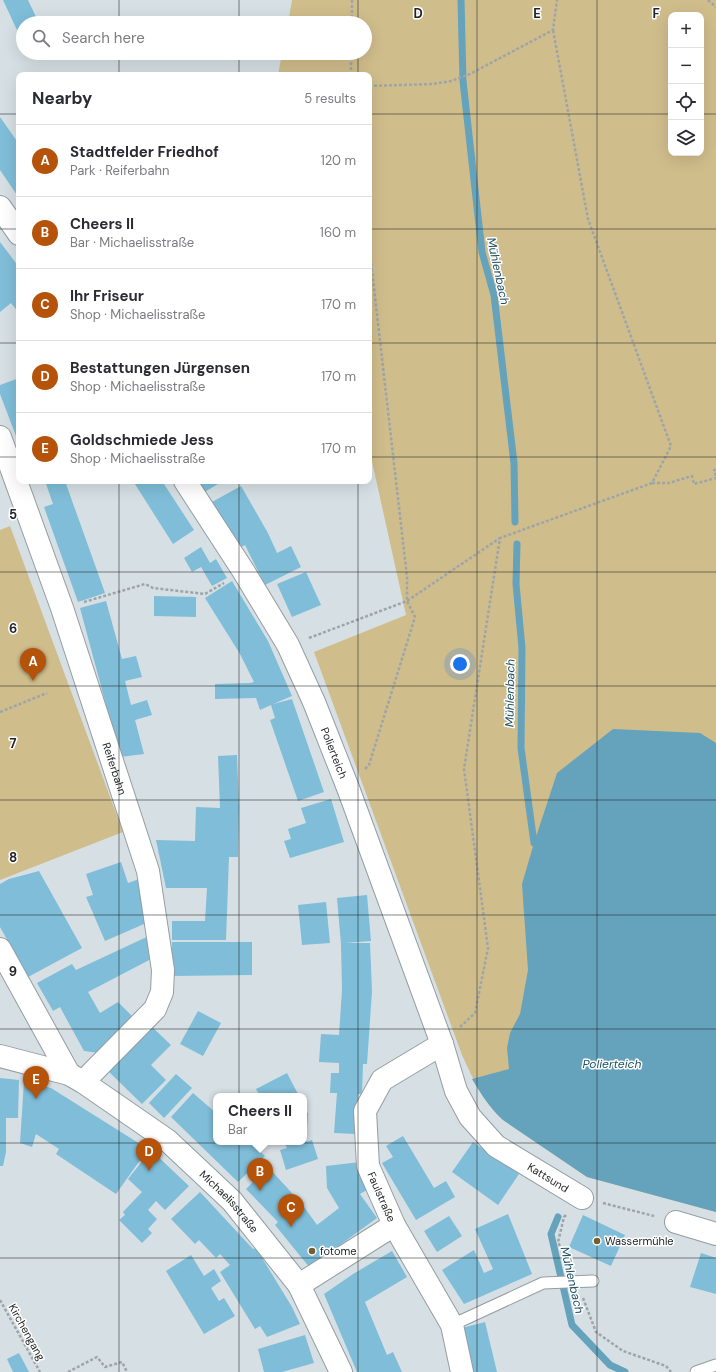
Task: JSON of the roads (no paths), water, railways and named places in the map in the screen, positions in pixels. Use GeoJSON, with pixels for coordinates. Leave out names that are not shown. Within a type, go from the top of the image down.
{"type":"FeatureCollection","features":[{"type":"Feature","properties":{"kind":"street"},"geometry":{"type":"LineString","coordinates":[[0,207],[16,230]]}},
{"type":"Feature","properties":{"kind":"street","name":"Reiferbahn"},"geometry":{"type":"LineString","coordinates":[[0,437],[16,481]]}},
{"type":"Feature","properties":{"kind":"street","name":"Reiferbahn"},"geometry":{"type":"LineString","coordinates":[[17,484],[62,608],[148,870],[164,970],[162,992],[155,1009],[76,1078]]}},
{"type":"Feature","properties":{"kind":"street","name":"Polierteich"},"geometry":{"type":"LineString","coordinates":[[188,484],[288,645],[314,702],[348,788],[442,1044]]}},
{"type":"Feature","properties":{"kind":"street","name":"Michaelisstraße"},"geometry":{"type":"LineString","coordinates":[[0,948],[76,1078]]}},
{"type":"Feature","properties":{"kind":"street","name":"Kattsund"},"geometry":{"type":"LineString","coordinates":[[442,1044],[456,1091],[470,1117],[496,1146],[582,1198]]}},
{"type":"Feature","properties":{"kind":"street","name":"Faulstraße"},"geometry":{"type":"LineString","coordinates":[[442,1044],[382,1080],[365,1111],[368,1166],[394,1226],[452,1325],[462,1372]]}},
{"type":"Feature","properties":{"kind":"street","name":"Michaelisstraße"},"geometry":{"type":"LineString","coordinates":[[0,1056],[76,1078],[167,1140],[232,1201],[299,1285],[341,1372]]}},
{"type":"Feature","properties":{"kind":"street"},"geometry":{"type":"LineString","coordinates":[[676,1222],[716,1234]]}},
{"type":"Feature","properties":{"kind":"street"},"geometry":{"type":"LineString","coordinates":[[299,1285],[394,1226]]}},
{"type":"Feature","properties":{"kind":"lane"},"geometry":{"type":"LineString","coordinates":[[452,1325],[542,1283],[593,1282]]}},
{"type":"Feature","properties":{"kind":"lane"},"geometry":{"type":"LineString","coordinates":[[696,1372],[716,1366]]}},
{"type":"Feature","properties":{"kind":"water","name":"Polierteich"},"geometry":{"type":"Polygon","coordinates":[[[613,729],[700,733],[716,743],[716,1212],[587,1177],[503,1120],[486,1101],[472,1079],[509,1069],[507,1048],[510,1033],[520,1014],[528,970],[522,884],[557,773],[613,729]]]}},
{"type":"Feature","properties":{"kind":"waterway","name":"Mühlenbach"},"geometry":{"type":"LineString","coordinates":[[461,0],[463,81],[482,252],[494,295],[514,463],[515,522]]}},
{"type":"Feature","properties":{"kind":"waterway","name":"Mühlenbach"},"geometry":{"type":"LineString","coordinates":[[517,544],[516,584],[522,648],[521,748],[534,843]]}},
{"type":"Feature","properties":{"kind":"waterway","name":"Mühlenbach"},"geometry":{"type":"LineString","coordinates":[[558,1217],[551,1234],[572,1325],[610,1365],[625,1372]]}},
{"type":"Feature","properties":{"kind":"place","name":"Stadtfelder Friedhof"},"geometry":{"type":"Point","coordinates":[33,681]}},
{"type":"Feature","properties":{"kind":"place","name":"Goldschmiede Jess"},"geometry":{"type":"Point","coordinates":[36,1099]}},
{"type":"Feature","properties":{"kind":"place","name":"Bestattungen Jürgensen"},"geometry":{"type":"Point","coordinates":[149,1171]}},
{"type":"Feature","properties":{"kind":"place","name":"Cheers II"},"geometry":{"type":"Point","coordinates":[260,1191]}},
{"type":"Feature","properties":{"kind":"place","name":"Ihr Friseur"},"geometry":{"type":"Point","coordinates":[291,1227]}},
{"type":"Feature","properties":{"kind":"place","name":"Wassermühle"},"geometry":{"type":"Point","coordinates":[597,1241]}},
{"type":"Feature","properties":{"kind":"place","name":"fotome"},"geometry":{"type":"Point","coordinates":[312,1251]}}]}
